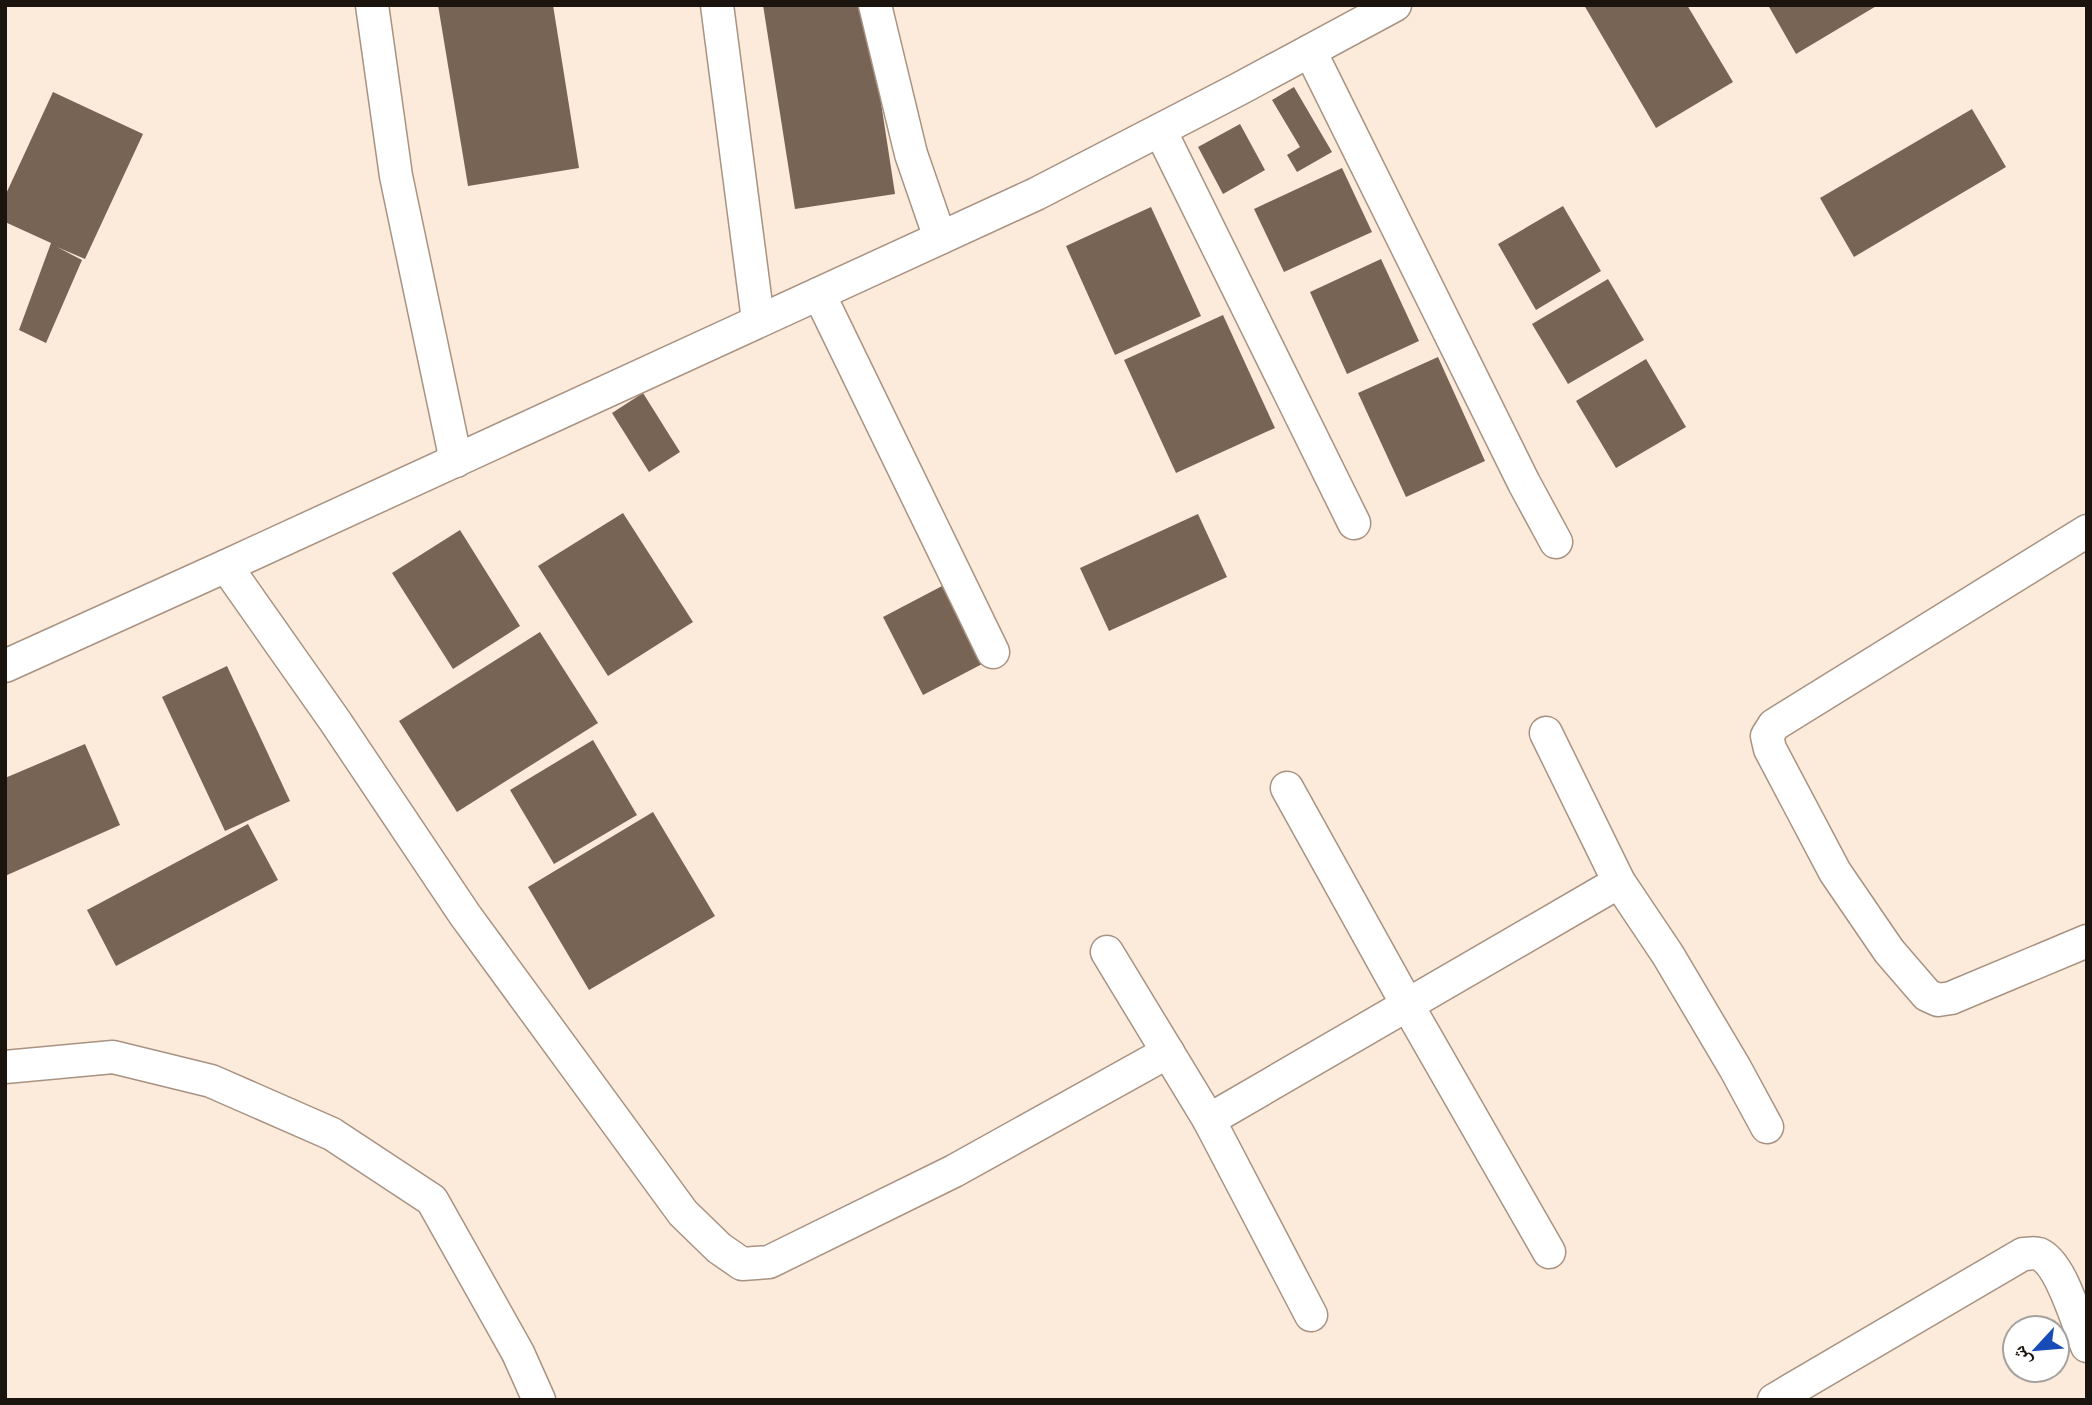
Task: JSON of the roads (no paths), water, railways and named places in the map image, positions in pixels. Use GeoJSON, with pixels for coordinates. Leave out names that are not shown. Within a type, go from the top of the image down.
{"type":"FeatureCollection","features":[{"type":"Feature","properties":{"kind":"street"},"geometry":{"type":"LineString","coordinates":[[372,5],[396,176],[456,461]]}},
{"type":"Feature","properties":{"kind":"street"},"geometry":{"type":"LineString","coordinates":[[717,5],[758,320]]}},
{"type":"Feature","properties":{"kind":"street"},"geometry":{"type":"LineString","coordinates":[[875,5],[911,154],[940,238]]}},
{"type":"Feature","properties":{"kind":"street"},"geometry":{"type":"LineString","coordinates":[[5,666],[1036,194],[1395,5]]}},
{"type":"Feature","properties":{"kind":"street"},"geometry":{"type":"LineString","coordinates":[[1310,51],[1524,483],[1556,542]]}},
{"type":"Feature","properties":{"kind":"street"},"geometry":{"type":"LineString","coordinates":[[1160,130],[1354,523]]}},
{"type":"Feature","properties":{"kind":"street"},"geometry":{"type":"LineString","coordinates":[[818,294],[993,652]]}},
{"type":"Feature","properties":{"kind":"street"},"geometry":{"type":"LineString","coordinates":[[2087,531],[1774,725],[1767,736],[1770,749],[1835,872],[1889,951],[1927,995],[1938,1000],[1951,998],[2087,941]]}},
{"type":"Feature","properties":{"kind":"street"},"geometry":{"type":"LineString","coordinates":[[226,566],[335,721],[465,915],[683,1213],[719,1248],[742,1264],[769,1262],[954,1171],[1168,1052]]}},
{"type":"Feature","properties":{"kind":"street"},"geometry":{"type":"LineString","coordinates":[[1546,733],[1619,881],[1668,956],[1767,1127]]}},
{"type":"Feature","properties":{"kind":"street"},"geometry":{"type":"LineString","coordinates":[[1287,788],[1549,1252]]}},
{"type":"Feature","properties":{"kind":"street"},"geometry":{"type":"LineString","coordinates":[[1209,1120],[1619,881]]}},
{"type":"Feature","properties":{"kind":"street"},"geometry":{"type":"LineString","coordinates":[[1107,952],[1209,1120],[1311,1315]]}},
{"type":"Feature","properties":{"kind":"street"},"geometry":{"type":"LineString","coordinates":[[5,1067],[113,1057],[211,1081],[332,1134],[432,1200],[518,1353],[539,1400]]}},
{"type":"Feature","properties":{"kind":"street"},"geometry":{"type":"LineString","coordinates":[[1774,1400],[2023,1255],[2036,1252],[2047,1259],[2058,1272],[2086,1343]]}}]}
